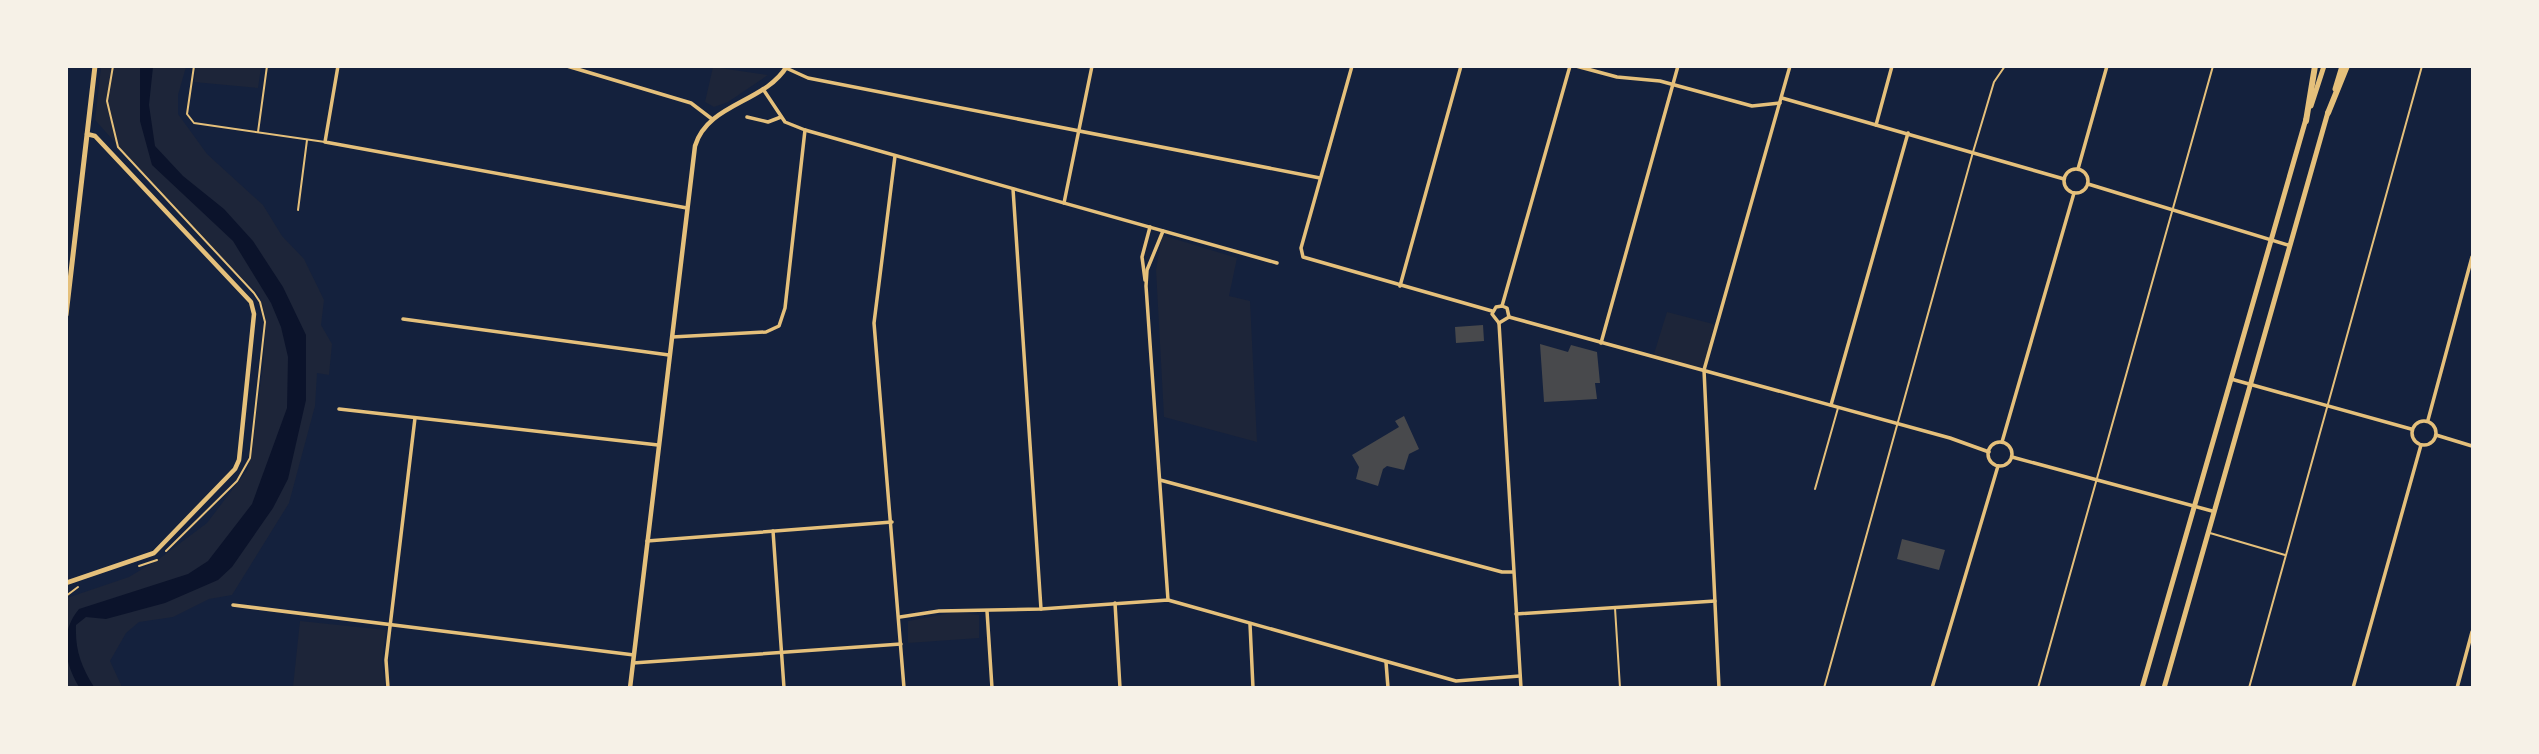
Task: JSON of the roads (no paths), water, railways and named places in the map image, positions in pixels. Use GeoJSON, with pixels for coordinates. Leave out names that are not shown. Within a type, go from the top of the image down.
{"type":"FeatureCollection","features":[{"type":"Feature","properties":{"kind":"highway"},"geometry":{"type":"LineString","coordinates":[[2306,121],[2315,66]]}},
{"type":"Feature","properties":{"kind":"highway"},"geometry":{"type":"LineString","coordinates":[[2328,113],[2345,66]]}},
{"type":"Feature","properties":{"kind":"main road"},"geometry":{"type":"LineString","coordinates":[[66,315],[70,257],[95,66]]}},
{"type":"Feature","properties":{"kind":"main road"},"geometry":{"type":"LineString","coordinates":[[2141,688],[2270,239],[2324,66]]}},
{"type":"Feature","properties":{"kind":"main road"},"geometry":{"type":"LineString","coordinates":[[2164,688],[2248,384],[2328,113]]}},
{"type":"Feature","properties":{"kind":"street"},"geometry":{"type":"LineString","coordinates":[[338,66],[325,142],[687,208]]}},
{"type":"Feature","properties":{"kind":"street"},"geometry":{"type":"LineString","coordinates":[[567,66],[691,103],[712,119]]}},
{"type":"Feature","properties":{"kind":"street"},"geometry":{"type":"LineString","coordinates":[[1064,203],[1092,66]]}},
{"type":"Feature","properties":{"kind":"street"},"geometry":{"type":"LineString","coordinates":[[1352,66],[1301,248],[1303,257],[1492,311],[1502,306],[1570,66]]}},
{"type":"Feature","properties":{"kind":"street"},"geometry":{"type":"LineString","coordinates":[[1399,286],[1461,66]]}},
{"type":"Feature","properties":{"kind":"street"},"geometry":{"type":"LineString","coordinates":[[1576,66],[1617,77],[1673,85],[1752,106],[1781,101],[1908,133],[2064,179]]}},
{"type":"Feature","properties":{"kind":"street"},"geometry":{"type":"LineString","coordinates":[[1601,343],[1678,66]]}},
{"type":"Feature","properties":{"kind":"street"},"geometry":{"type":"LineString","coordinates":[[1719,688],[1704,370],[1790,66]]}},
{"type":"Feature","properties":{"kind":"street"},"geometry":{"type":"LineString","coordinates":[[1876,125],[1892,66]]}},
{"type":"Feature","properties":{"kind":"street"},"geometry":{"type":"LineString","coordinates":[[2078,169],[2107,66]]}},
{"type":"Feature","properties":{"kind":"street"},"geometry":{"type":"LineString","coordinates":[[630,688],[695,146],[703,128],[712,119],[763,89],[787,67],[799,76],[1320,178]]}},
{"type":"Feature","properties":{"kind":"street"},"geometry":{"type":"LineString","coordinates":[[763,89],[785,122],[805,130],[1277,263]]}},
{"type":"Feature","properties":{"kind":"street"},"geometry":{"type":"LineString","coordinates":[[747,117],[768,122],[781,117]]}},
{"type":"Feature","properties":{"kind":"street"},"geometry":{"type":"LineString","coordinates":[[671,337],[766,332],[779,326],[785,308],[805,130]]}},
{"type":"Feature","properties":{"kind":"street"},"geometry":{"type":"LineString","coordinates":[[1831,405],[1908,133]]}},
{"type":"Feature","properties":{"kind":"street"},"geometry":{"type":"LineString","coordinates":[[66,583],[154,553],[235,469],[239,460],[254,314],[251,302],[95,136],[87,134]]}},
{"type":"Feature","properties":{"kind":"street"},"geometry":{"type":"LineString","coordinates":[[895,156],[874,323],[904,688]]}},
{"type":"Feature","properties":{"kind":"street"},"geometry":{"type":"LineString","coordinates":[[2078,169],[2068,172],[2064,179],[2066,187],[2074,193],[2081,192],[2088,184]]}},
{"type":"Feature","properties":{"kind":"street"},"geometry":{"type":"LineString","coordinates":[[2078,169],[2085,174],[2088,184]]}},
{"type":"Feature","properties":{"kind":"street"},"geometry":{"type":"LineString","coordinates":[[2088,184],[2288,245]]}},
{"type":"Feature","properties":{"kind":"street"},"geometry":{"type":"LineString","coordinates":[[1013,188],[1041,609]]}},
{"type":"Feature","properties":{"kind":"street"},"geometry":{"type":"LineString","coordinates":[[2002,442],[2074,193]]}},
{"type":"Feature","properties":{"kind":"street"},"geometry":{"type":"LineString","coordinates":[[1150,227],[1142,257],[1168,600]]}},
{"type":"Feature","properties":{"kind":"street"},"geometry":{"type":"LineString","coordinates":[[1146,286],[1147,270],[1163,231]]}},
{"type":"Feature","properties":{"kind":"street"},"geometry":{"type":"LineString","coordinates":[[2428,420],[2473,257]]}},
{"type":"Feature","properties":{"kind":"street"},"geometry":{"type":"LineString","coordinates":[[1502,306],[1509,311],[1509,317]]}},
{"type":"Feature","properties":{"kind":"street"},"geometry":{"type":"LineString","coordinates":[[1492,311],[1493,319],[1499,323]]}},
{"type":"Feature","properties":{"kind":"street"},"geometry":{"type":"LineString","coordinates":[[1499,323],[1509,317],[1839,407],[1989,452]]}},
{"type":"Feature","properties":{"kind":"street"},"geometry":{"type":"LineString","coordinates":[[403,319],[669,355]]}},
{"type":"Feature","properties":{"kind":"street"},"geometry":{"type":"LineString","coordinates":[[1499,323],[1521,688]]}},
{"type":"Feature","properties":{"kind":"street"},"geometry":{"type":"LineString","coordinates":[[2230,379],[2412,429]]}},
{"type":"Feature","properties":{"kind":"street"},"geometry":{"type":"LineString","coordinates":[[338,409],[658,446]]}},
{"type":"Feature","properties":{"kind":"street"},"geometry":{"type":"LineString","coordinates":[[388,688],[386,660],[415,418]]}},
{"type":"Feature","properties":{"kind":"street"},"geometry":{"type":"LineString","coordinates":[[2420,420],[2428,420],[2436,429],[2436,436],[2428,445],[2421,445],[2412,437],[2412,429],[2420,420]]}},
{"type":"Feature","properties":{"kind":"street"},"geometry":{"type":"LineString","coordinates":[[2436,436],[2473,446]]}},
{"type":"Feature","properties":{"kind":"street"},"geometry":{"type":"LineString","coordinates":[[2002,442],[2010,446],[2012,457],[2005,465],[1998,466],[1990,460],[1989,452],[1992,445],[2002,442]]}},
{"type":"Feature","properties":{"kind":"street"},"geometry":{"type":"LineString","coordinates":[[2353,688],[2421,445]]}},
{"type":"Feature","properties":{"kind":"street"},"geometry":{"type":"LineString","coordinates":[[2012,457],[2213,511]]}},
{"type":"Feature","properties":{"kind":"street"},"geometry":{"type":"LineString","coordinates":[[1933,688],[1998,466]]}},
{"type":"Feature","properties":{"kind":"street"},"geometry":{"type":"LineString","coordinates":[[1160,480],[1502,572],[1513,572]]}},
{"type":"Feature","properties":{"kind":"street"},"geometry":{"type":"LineString","coordinates":[[646,541],[892,522]]}},
{"type":"Feature","properties":{"kind":"street"},"geometry":{"type":"LineString","coordinates":[[773,531],[784,688]]}},
{"type":"Feature","properties":{"kind":"street"},"geometry":{"type":"LineString","coordinates":[[900,617],[939,611],[1041,609],[1168,600],[1456,681],[1520,676]]}},
{"type":"Feature","properties":{"kind":"street"},"geometry":{"type":"LineString","coordinates":[[1516,614],[1715,601]]}},
{"type":"Feature","properties":{"kind":"street"},"geometry":{"type":"LineString","coordinates":[[1115,603],[1120,688]]}},
{"type":"Feature","properties":{"kind":"street"},"geometry":{"type":"LineString","coordinates":[[233,605],[634,655]]}},
{"type":"Feature","properties":{"kind":"street"},"geometry":{"type":"LineString","coordinates":[[987,611],[992,688]]}},
{"type":"Feature","properties":{"kind":"street"},"geometry":{"type":"LineString","coordinates":[[1250,624],[1253,688]]}},
{"type":"Feature","properties":{"kind":"street"},"geometry":{"type":"LineString","coordinates":[[2457,688],[2473,632]]}},
{"type":"Feature","properties":{"kind":"street"},"geometry":{"type":"LineString","coordinates":[[634,663],[901,644]]}},
{"type":"Feature","properties":{"kind":"street"},"geometry":{"type":"LineString","coordinates":[[1386,662],[1388,688]]}},
{"type":"Feature","properties":{"kind":"lane"},"geometry":{"type":"LineString","coordinates":[[194,66],[187,114],[194,122],[325,142]]}},
{"type":"Feature","properties":{"kind":"lane"},"geometry":{"type":"LineString","coordinates":[[258,133],[267,66]]}},
{"type":"Feature","properties":{"kind":"lane"},"geometry":{"type":"LineString","coordinates":[[1824,688],[1973,152],[1994,82],[2004,66]]}},
{"type":"Feature","properties":{"kind":"lane"},"geometry":{"type":"LineString","coordinates":[[2038,688],[2213,66]]}},
{"type":"Feature","properties":{"kind":"lane"},"geometry":{"type":"LineString","coordinates":[[2249,688],[2422,66]]}},
{"type":"Feature","properties":{"kind":"lane"},"geometry":{"type":"LineString","coordinates":[[298,210],[307,139]]}},
{"type":"Feature","properties":{"kind":"lane"},"geometry":{"type":"LineString","coordinates":[[1815,489],[1839,407]]}},
{"type":"Feature","properties":{"kind":"lane"},"geometry":{"type":"LineString","coordinates":[[2207,532],[2286,555]]}},
{"type":"Feature","properties":{"kind":"lane"},"geometry":{"type":"LineString","coordinates":[[1615,607],[1620,688]]}}]}
